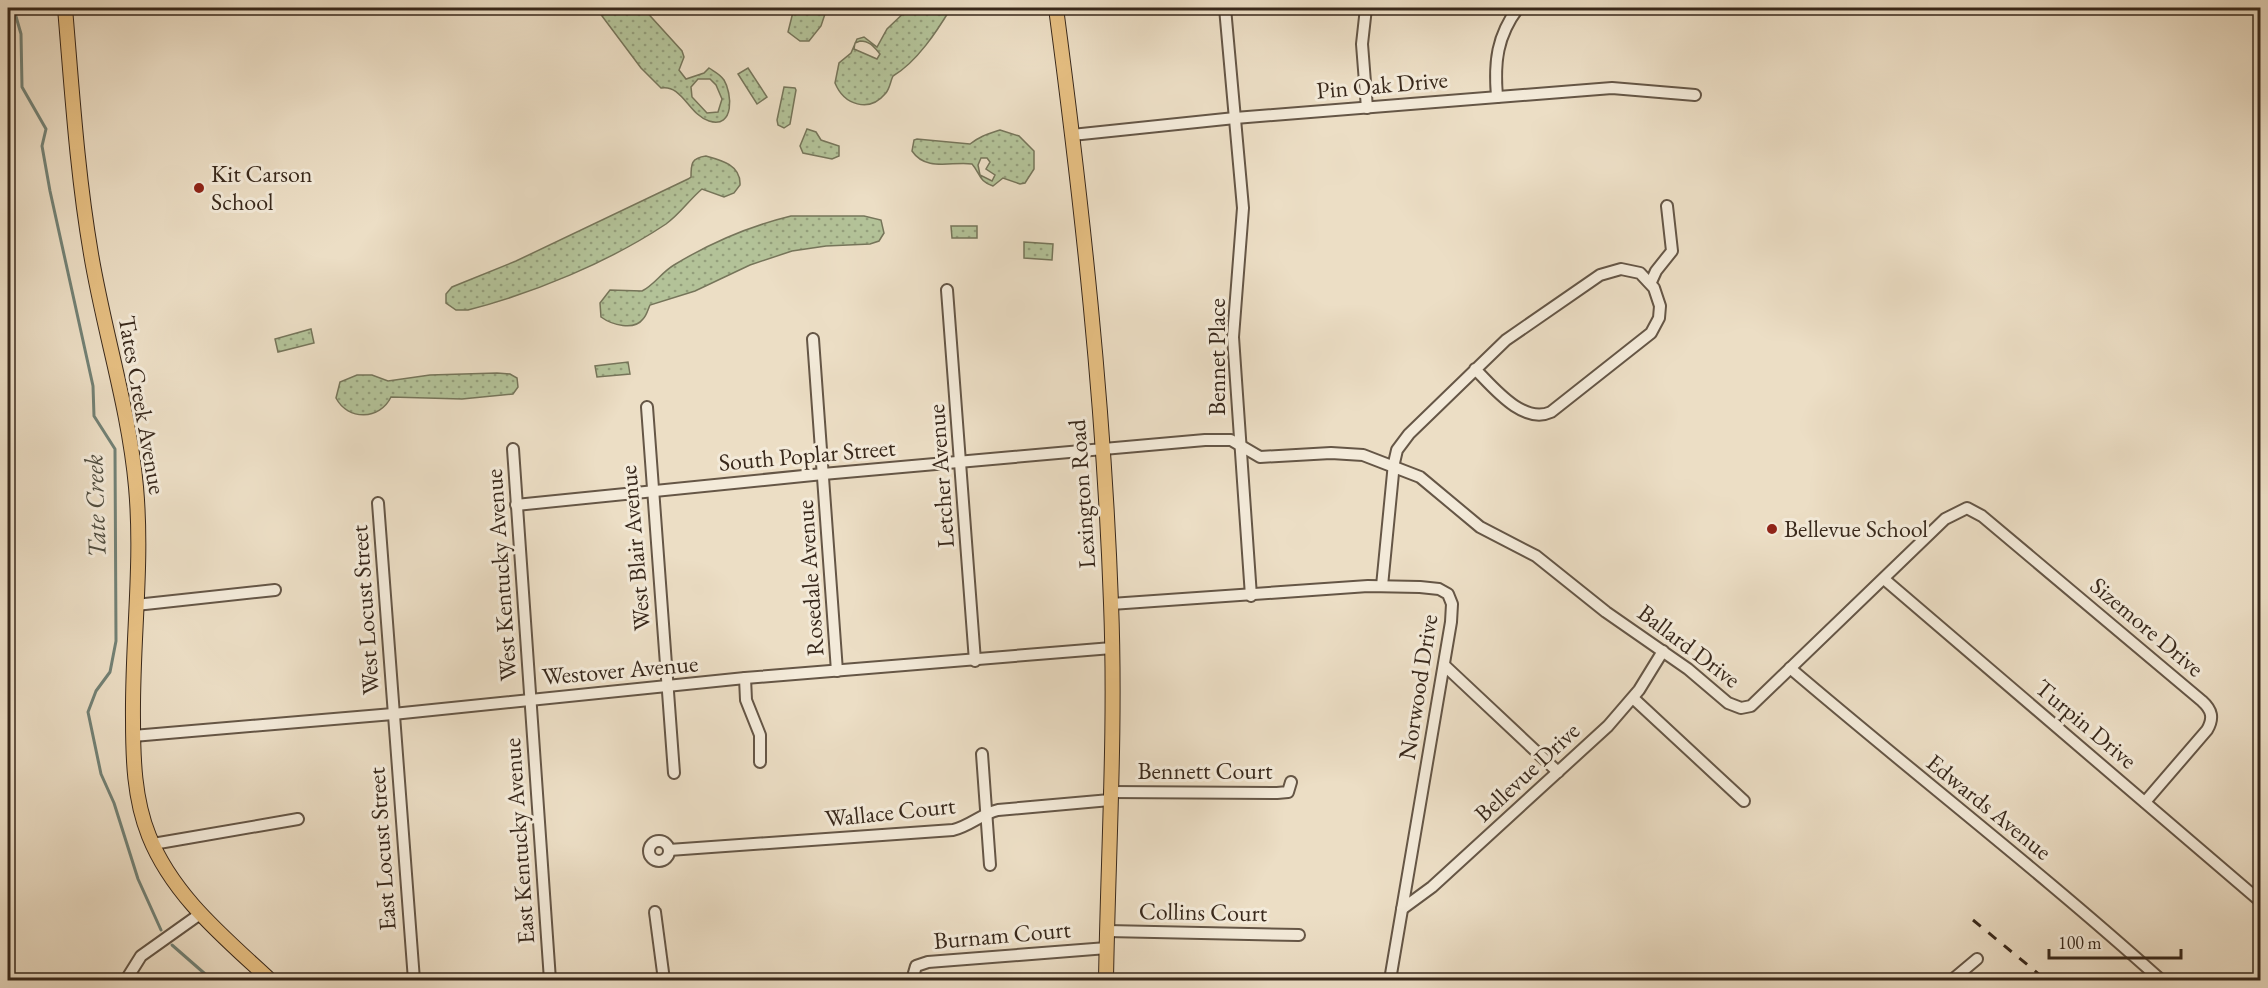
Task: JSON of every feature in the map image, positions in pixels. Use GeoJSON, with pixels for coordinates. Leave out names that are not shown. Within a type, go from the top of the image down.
{"type":"FeatureCollection","features":[{"type":"Feature","properties":{"kind":"main road","name":"Tates Creek Avenue"},"geometry":{"type":"LineString","coordinates":[[65,8],[78,156],[91,253],[133,462],[138,526],[133,736],[142,815],[153,844],[169,875],[200,914],[270,981]]}},
{"type":"Feature","properties":{"kind":"main road","name":"Lexington Road"},"geometry":{"type":"LineString","coordinates":[[1056,8],[1072,135],[1102,449],[1111,604],[1106,981]]}},
{"type":"Feature","properties":{"kind":"street","name":"Bennet Place"},"geometry":{"type":"LineString","coordinates":[[1225,8],[1243,208],[1233,337],[1251,596]]}},
{"type":"Feature","properties":{"kind":"street"},"geometry":{"type":"LineString","coordinates":[[1366,8],[1362,44],[1367,108]]}},
{"type":"Feature","properties":{"kind":"street"},"geometry":{"type":"LineString","coordinates":[[1497,97],[1495,68],[1498,44],[1518,8]]}},
{"type":"Feature","properties":{"kind":"street","name":"Pin Oak Drive"},"geometry":{"type":"LineString","coordinates":[[1072,135],[1235,118],[1612,88],[1695,95]]}},
{"type":"Feature","properties":{"kind":"street"},"geometry":{"type":"LineString","coordinates":[[1651,282],[1656,271],[1672,251],[1668,206]]}},
{"type":"Feature","properties":{"kind":"street"},"geometry":{"type":"LineString","coordinates":[[1382,586],[1393,468],[1397,450],[1405,440],[1475,369],[1523,327],[1606,272],[1621,269],[1634,271],[1651,282],[1660,306],[1659,318],[1654,329],[1551,412],[1538,416],[1524,412],[1475,369]]}},
{"type":"Feature","properties":{"kind":"street","name":"Letcher Avenue"},"geometry":{"type":"LineString","coordinates":[[947,290],[975,661]]}},
{"type":"Feature","properties":{"kind":"street","name":"Rosedale Avenue"},"geometry":{"type":"LineString","coordinates":[[813,339],[837,671]]}},
{"type":"Feature","properties":{"kind":"street","name":"West Blair Avenue"},"geometry":{"type":"LineString","coordinates":[[647,407],[674,773]]}},
{"type":"Feature","properties":{"kind":"street","name":"South Poplar Street"},"geometry":{"type":"LineString","coordinates":[[516,505],[1102,449],[1226,439],[1240,446]]}},
{"type":"Feature","properties":{"kind":"street","name":"Ballard Drive"},"geometry":{"type":"LineString","coordinates":[[1240,446],[1260,457],[1353,454],[1426,481],[1480,526],[1536,556],[1606,612],[1663,651],[1728,703],[1741,708],[1751,706],[1945,519],[1964,507]]}},
{"type":"Feature","properties":{"kind":"street","name":"West Kentucky Avenue"},"geometry":{"type":"LineString","coordinates":[[513,449],[531,699]]}},
{"type":"Feature","properties":{"kind":"street","name":"West Locust Street"},"geometry":{"type":"LineString","coordinates":[[378,502],[393,714]]}},
{"type":"Feature","properties":{"kind":"street","name":"Sizemore Drive"},"geometry":{"type":"LineString","coordinates":[[1964,507],[1982,516],[2111,623],[2202,701],[2211,712],[2212,719],[2207,730],[2145,802]]}},
{"type":"Feature","properties":{"kind":"street","name":"Turpin Drive"},"geometry":{"type":"LineString","coordinates":[[1884,579],[2260,900]]}},
{"type":"Feature","properties":{"kind":"street","name":"Norwood Drive"},"geometry":{"type":"LineString","coordinates":[[1111,604],[1382,586],[1437,588],[1448,594],[1452,610],[1444,665],[1390,981]]}},
{"type":"Feature","properties":{"kind":"street"},"geometry":{"type":"LineString","coordinates":[[136,605],[275,590]]}},
{"type":"Feature","properties":{"kind":"street","name":"Westover Avenue"},"geometry":{"type":"LineString","coordinates":[[133,736],[393,714],[745,678],[1112,648]]}},
{"type":"Feature","properties":{"kind":"street","name":"Bellevue Drive"},"geometry":{"type":"LineString","coordinates":[[1402,909],[1432,887],[1608,726],[1633,698],[1663,651]]}},
{"type":"Feature","properties":{"kind":"street"},"geometry":{"type":"LineString","coordinates":[[1444,665],[1558,772]]}},
{"type":"Feature","properties":{"kind":"street","name":"Edwards Avenue"},"geometry":{"type":"LineString","coordinates":[[1790,668],[1905,767],[2037,872],[2161,981]]}},
{"type":"Feature","properties":{"kind":"street"},"geometry":{"type":"LineString","coordinates":[[745,678],[746,700],[760,735],[760,762]]}},
{"type":"Feature","properties":{"kind":"street"},"geometry":{"type":"LineString","coordinates":[[1633,698],[1744,801]]}},
{"type":"Feature","properties":{"kind":"street","name":"East Kentucky Avenue"},"geometry":{"type":"LineString","coordinates":[[531,699],[550,981]]}},
{"type":"Feature","properties":{"kind":"street","name":"East Locust Street"},"geometry":{"type":"LineString","coordinates":[[393,714],[414,981]]}},
{"type":"Feature","properties":{"kind":"street"},"geometry":{"type":"LineString","coordinates":[[982,754],[990,865]]}},
{"type":"Feature","properties":{"kind":"street","name":"Bennett Court"},"geometry":{"type":"LineString","coordinates":[[1110,796],[1277,793],[1288,792],[1291,782]]}},
{"type":"Feature","properties":{"kind":"street","name":"Wallace Court"},"geometry":{"type":"LineString","coordinates":[[669,850],[953,830],[970,825],[987,813],[1110,796]]}},
{"type":"Feature","properties":{"kind":"street"},"geometry":{"type":"LineString","coordinates":[[153,844],[298,819]]}},
{"type":"Feature","properties":{"kind":"street"},"geometry":{"type":"LineString","coordinates":[[655,912],[664,981]]}},
{"type":"Feature","properties":{"kind":"street"},"geometry":{"type":"LineString","coordinates":[[126,981],[141,956],[200,914]]}},
{"type":"Feature","properties":{"kind":"street","name":"Collins Court"},"geometry":{"type":"LineString","coordinates":[[1107,931],[1299,934]]}},
{"type":"Feature","properties":{"kind":"street","name":"Burnam Court"},"geometry":{"type":"LineString","coordinates":[[912,981],[916,966],[928,962],[1107,948]]}},
{"type":"Feature","properties":{"kind":"street"},"geometry":{"type":"LineString","coordinates":[[1952,981],[1977,959]]}},
{"type":"Feature","properties":{"kind":"green space"},"geometry":{"type":"Polygon","coordinates":[[[596,8],[643,8],[682,51],[684,57],[679,70],[686,79],[704,73],[709,68],[722,78],[729,93],[727,115],[723,120],[717,122],[702,118],[680,95],[668,88],[661,88],[641,68],[596,8]],[[698,79],[691,87],[692,97],[707,113],[718,112],[722,99],[716,85],[710,79],[698,79]]]}},
{"type":"Feature","properties":{"kind":"green space"},"geometry":{"type":"Polygon","coordinates":[[[794,8],[827,8],[821,26],[809,41],[800,41],[788,32],[794,8]]]}},
{"type":"Feature","properties":{"kind":"green space"},"geometry":{"type":"Polygon","coordinates":[[[909,8],[951,8],[918,54],[893,76],[885,94],[872,103],[857,104],[844,97],[835,83],[839,63],[851,53],[855,44],[854,49],[877,59],[880,54],[872,45],[863,41],[855,43],[857,39],[864,37],[877,47],[887,29],[909,8]]]}},
{"type":"Feature","properties":{"kind":"green space"},"geometry":{"type":"Polygon","coordinates":[[[748,68],[767,97],[757,104],[738,74],[748,68]]]}},
{"type":"Feature","properties":{"kind":"green space"},"geometry":{"type":"Polygon","coordinates":[[[784,87],[796,90],[790,124],[784,128],[778,125],[777,120],[784,87]]]}},
{"type":"Feature","properties":{"kind":"green space"},"geometry":{"type":"Polygon","coordinates":[[[807,129],[816,132],[821,140],[839,146],[839,156],[832,159],[803,153],[800,146],[807,129]]]}},
{"type":"Feature","properties":{"kind":"green space"},"geometry":{"type":"Polygon","coordinates":[[[1000,130],[1019,136],[1034,151],[1034,169],[1025,183],[1020,184],[1003,178],[993,186],[982,180],[972,164],[932,164],[924,161],[912,151],[914,140],[917,139],[970,144],[1000,130]],[[981,158],[978,165],[980,175],[992,181],[995,175],[986,169],[990,162],[987,158],[981,158]]]}},
{"type":"Feature","properties":{"kind":"green space"},"geometry":{"type":"Polygon","coordinates":[[[706,156],[718,159],[734,168],[740,185],[734,193],[724,197],[702,189],[671,220],[644,238],[570,275],[519,295],[468,310],[456,310],[446,303],[446,294],[452,287],[516,261],[688,179],[691,177],[693,162],[697,158],[706,156]]]}},
{"type":"Feature","properties":{"kind":"green space"},"geometry":{"type":"Polygon","coordinates":[[[791,216],[864,216],[881,220],[884,233],[879,241],[870,244],[826,246],[792,251],[750,265],[695,291],[650,305],[644,317],[634,325],[617,324],[601,317],[600,303],[610,290],[642,291],[670,268],[702,249],[745,230],[791,216]]]}},
{"type":"Feature","properties":{"kind":"green space"},"geometry":{"type":"Polygon","coordinates":[[[951,226],[977,226],[977,238],[952,238],[951,226]]]}},
{"type":"Feature","properties":{"kind":"green space"},"geometry":{"type":"Polygon","coordinates":[[[1024,242],[1053,244],[1052,260],[1024,258],[1024,242]]]}},
{"type":"Feature","properties":{"kind":"green space"},"geometry":{"type":"Polygon","coordinates":[[[311,329],[314,343],[278,352],[275,339],[311,329]]]}},
{"type":"Feature","properties":{"kind":"green space"},"geometry":{"type":"Polygon","coordinates":[[[628,362],[630,374],[597,377],[595,366],[628,362]]]}},
{"type":"Feature","properties":{"kind":"green space"},"geometry":{"type":"Polygon","coordinates":[[[510,374],[517,378],[518,387],[513,394],[462,399],[391,397],[379,410],[364,415],[348,411],[336,398],[340,382],[357,375],[372,375],[388,381],[430,375],[510,374]]]}},
{"type":"Feature","properties":{"kind":"waterway","name":"Tate Creek"},"geometry":{"type":"LineString","coordinates":[[19,8],[15,13],[21,34],[22,87],[46,129],[42,146],[93,386],[94,416],[115,449],[116,641],[110,672],[96,691],[88,712],[101,774],[114,803],[138,879],[161,930]]}},
{"type":"Feature","properties":{"kind":"waterway","name":"Tate Creek"},"geometry":{"type":"LineString","coordinates":[[172,945],[212,980]]}},
{"type":"Feature","properties":{"kind":"railway"},"geometry":{"type":"LineString","coordinates":[[1973,920],[2046,980]]}},
{"type":"Feature","properties":{"kind":"place","name":"Kit Carson School"},"geometry":{"type":"Point","coordinates":[199,188]}},
{"type":"Feature","properties":{"kind":"place","name":"Bellevue School"},"geometry":{"type":"Point","coordinates":[1772,529]}}]}
